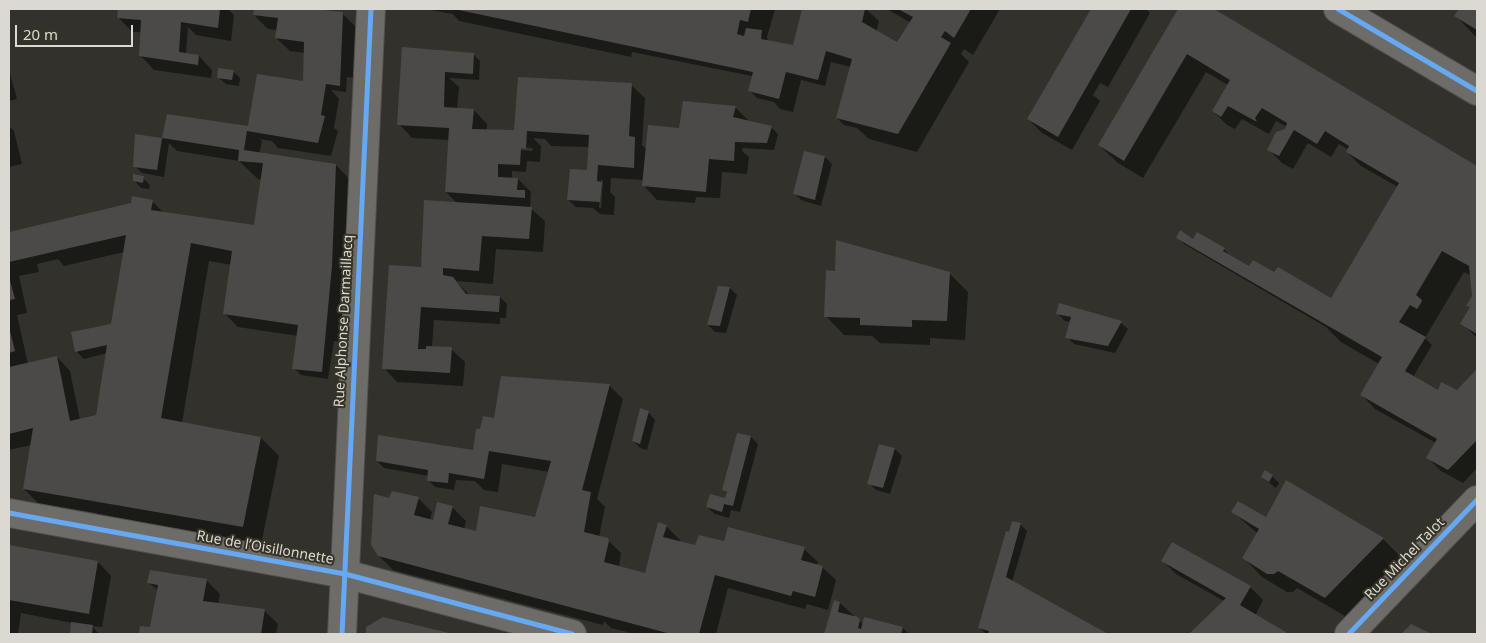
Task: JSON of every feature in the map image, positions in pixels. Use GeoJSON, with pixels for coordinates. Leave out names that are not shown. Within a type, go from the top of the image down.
{"type":"FeatureCollection","features":[{"type":"Feature","properties":{"kind":"street","name":"Rue Alphonse Darmaillacq"},"geometry":{"type":"LineString","coordinates":[[342,634],[371,9]]}},
{"type":"Feature","properties":{"kind":"street"},"geometry":{"type":"LineString","coordinates":[[1338,9],[1477,91]]}},
{"type":"Feature","properties":{"kind":"street","name":"Rue Michel Talot"},"geometry":{"type":"LineString","coordinates":[[1349,634],[1477,500]]}},
{"type":"Feature","properties":{"kind":"street","name":"Rue de l’Oisillonnette"},"geometry":{"type":"LineString","coordinates":[[9,513],[344,574],[572,634]]}},
{"type":"Feature","properties":{"kind":"building"},"geometry":{"type":"Polygon","coordinates":[[[118,9],[220,9],[218,28],[181,22],[179,52],[199,55],[198,65],[139,56],[141,20],[117,18],[118,9]]]}},
{"type":"Feature","properties":{"kind":"building"},"geometry":{"type":"Polygon","coordinates":[[[254,9],[313,9],[343,12],[340,86],[326,84],[321,115],[325,116],[318,143],[247,131],[244,150],[336,164],[332,266],[322,372],[292,369],[298,325],[223,314],[232,251],[191,243],[161,418],[261,437],[243,527],[23,489],[33,428],[9,434],[9,367],[57,356],[70,421],[96,415],[107,345],[75,352],[71,332],[111,324],[126,235],[9,262],[9,232],[131,203],[132,196],[153,200],[151,210],[254,225],[263,163],[238,161],[239,150],[162,138],[167,114],[248,126],[257,74],[303,81],[304,42],[275,38],[278,18],[253,15],[254,9]]]}},
{"type":"Feature","properties":{"kind":"building"},"geometry":{"type":"Polygon","coordinates":[[[454,9],[751,9],[748,22],[740,20],[737,34],[744,36],[746,28],[762,30],[761,39],[793,45],[802,9],[865,9],[862,22],[897,42],[913,17],[898,9],[971,9],[954,38],[945,31],[941,37],[951,43],[898,134],[836,118],[852,59],[826,51],[818,80],[786,72],[779,99],[748,91],[753,72],[454,9]]]}},
{"type":"Feature","properties":{"kind":"building"},"geometry":{"type":"Polygon","coordinates":[[[1091,9],[1131,9],[1058,137],[1027,119],[1091,9]]]}},
{"type":"Feature","properties":{"kind":"building"},"geometry":{"type":"Polygon","coordinates":[[[1178,9],[1214,9],[1477,166],[1477,334],[1460,324],[1470,307],[1466,306],[1472,296],[1469,266],[1442,251],[1416,295],[1422,300],[1421,303],[1417,309],[1410,305],[1399,322],[1426,337],[1405,371],[1438,390],[1441,382],[1457,390],[1477,369],[1477,440],[1448,470],[1426,458],[1437,439],[1360,395],[1382,357],[1176,238],[1180,230],[1193,239],[1197,232],[1225,248],[1223,251],[1249,266],[1253,260],[1274,272],[1278,267],[1331,298],[1399,183],[1346,152],[1349,146],[1325,131],[1317,144],[1294,130],[1279,156],[1267,150],[1276,132],[1285,129],[1287,123],[1262,108],[1255,118],[1257,122],[1228,106],[1221,117],[1212,111],[1230,80],[1187,54],[1124,161],[1098,145],[1178,9]]]}},
{"type":"Feature","properties":{"kind":"building"},"geometry":{"type":"Polygon","coordinates":[[[1459,9],[1477,9],[1477,30],[1454,16],[1459,9]]]}},
{"type":"Feature","properties":{"kind":"building"},"geometry":{"type":"Polygon","coordinates":[[[402,47],[474,53],[473,74],[445,72],[444,107],[474,109],[472,129],[514,130],[518,77],[632,83],[629,136],[635,137],[634,168],[598,165],[597,181],[602,182],[600,202],[567,200],[570,169],[587,170],[589,135],[527,131],[526,149],[521,148],[520,165],[498,164],[498,177],[518,178],[517,190],[525,190],[525,198],[445,192],[449,128],[397,125],[402,47]]]}},
{"type":"Feature","properties":{"kind":"building"},"geometry":{"type":"Polygon","coordinates":[[[218,68],[234,70],[232,80],[217,78],[218,68]]]}},
{"type":"Feature","properties":{"kind":"building"},"geometry":{"type":"Polygon","coordinates":[[[683,101],[736,106],[733,117],[772,126],[767,143],[735,142],[734,161],[709,159],[706,192],[642,186],[648,125],[679,128],[683,101]]]}},
{"type":"Feature","properties":{"kind":"building"},"geometry":{"type":"Polygon","coordinates":[[[135,134],[162,138],[157,170],[133,167],[135,134]]]}},
{"type":"Feature","properties":{"kind":"building"},"geometry":{"type":"Polygon","coordinates":[[[804,151],[825,156],[815,200],[793,194],[804,151]]]}},
{"type":"Feature","properties":{"kind":"building"},"geometry":{"type":"Polygon","coordinates":[[[133,174],[144,176],[143,183],[133,181],[133,174]]]}},
{"type":"Feature","properties":{"kind":"building"},"geometry":{"type":"Polygon","coordinates":[[[424,200],[532,207],[529,239],[482,236],[479,271],[443,268],[443,275],[453,277],[466,294],[500,296],[499,312],[421,307],[418,349],[426,349],[426,346],[452,347],[450,373],[382,369],[389,265],[421,267],[424,200]]]}},
{"type":"Feature","properties":{"kind":"building"},"geometry":{"type":"Polygon","coordinates":[[[836,240],[950,272],[947,321],[912,320],[912,327],[860,325],[860,318],[824,317],[826,270],[835,271],[836,240]]]}},
{"type":"Feature","properties":{"kind":"building"},"geometry":{"type":"Polygon","coordinates":[[[9,277],[15,299],[9,300],[9,277]]]}},
{"type":"Feature","properties":{"kind":"building"},"geometry":{"type":"Polygon","coordinates":[[[718,286],[730,287],[720,326],[707,325],[718,286]]]}},
{"type":"Feature","properties":{"kind":"building"},"geometry":{"type":"Polygon","coordinates":[[[1059,303],[1122,321],[1108,346],[1065,338],[1071,317],[1056,314],[1059,303]]]}},
{"type":"Feature","properties":{"kind":"building"},"geometry":{"type":"Polygon","coordinates":[[[9,327],[15,351],[9,353],[9,327]]]}},
{"type":"Feature","properties":{"kind":"building"},"geometry":{"type":"Polygon","coordinates":[[[501,376],[610,384],[582,490],[591,492],[584,532],[608,538],[609,541],[604,562],[645,573],[658,522],[667,525],[663,537],[695,545],[699,535],[724,541],[728,527],[805,547],[801,560],[823,566],[815,597],[793,591],[791,596],[715,575],[699,634],[671,634],[378,556],[371,545],[374,494],[389,498],[392,491],[419,497],[414,515],[433,520],[437,502],[453,506],[448,524],[476,531],[480,506],[535,517],[551,461],[489,451],[484,479],[449,473],[448,483],[427,481],[428,470],[376,461],[378,435],[473,450],[476,429],[480,429],[483,416],[494,418],[501,376]]]}},
{"type":"Feature","properties":{"kind":"building"},"geometry":{"type":"Polygon","coordinates":[[[640,408],[649,411],[640,444],[632,441],[640,408]]]}},
{"type":"Feature","properties":{"kind":"building"},"geometry":{"type":"Polygon","coordinates":[[[737,433],[751,436],[733,506],[724,504],[722,512],[706,507],[710,494],[725,498],[727,492],[722,490],[737,433]]]}},
{"type":"Feature","properties":{"kind":"building"},"geometry":{"type":"Polygon","coordinates":[[[879,444],[895,448],[883,488],[867,484],[879,444]]]}},
{"type":"Feature","properties":{"kind":"building"},"geometry":{"type":"Polygon","coordinates":[[[1265,470],[1273,475],[1269,482],[1261,477],[1265,470]]]}},
{"type":"Feature","properties":{"kind":"building"},"geometry":{"type":"Polygon","coordinates":[[[1286,480],[1384,538],[1325,598],[1278,571],[1274,574],[1267,574],[1242,558],[1259,529],[1231,512],[1238,501],[1266,517],[1286,480]]]}},
{"type":"Feature","properties":{"kind":"building"},"geometry":{"type":"Polygon","coordinates":[[[1012,521],[1021,523],[1006,577],[1108,634],[988,634],[989,631],[978,628],[1006,531],[1009,532],[1012,521]]]}},
{"type":"Feature","properties":{"kind":"building"},"geometry":{"type":"Polygon","coordinates":[[[1172,542],[1251,586],[1240,605],[1289,634],[1189,634],[1226,598],[1161,561],[1172,542]]]}},
{"type":"Feature","properties":{"kind":"building"},"geometry":{"type":"Polygon","coordinates":[[[9,545],[98,561],[89,614],[9,600],[9,545]]]}},
{"type":"Feature","properties":{"kind":"building"},"geometry":{"type":"Polygon","coordinates":[[[150,570],[207,579],[203,601],[265,609],[261,634],[139,634],[140,626],[150,627],[158,585],[147,583],[150,570]]]}},
{"type":"Feature","properties":{"kind":"building"},"geometry":{"type":"Polygon","coordinates":[[[834,600],[840,602],[838,612],[858,617],[860,620],[858,628],[861,629],[864,617],[903,627],[901,634],[824,634],[834,600]]]}},
{"type":"Feature","properties":{"kind":"building"},"geometry":{"type":"Polygon","coordinates":[[[383,617],[449,634],[366,634],[366,627],[383,617]]]}},
{"type":"Feature","properties":{"kind":"building"},"geometry":{"type":"Polygon","coordinates":[[[71,622],[93,625],[92,634],[70,634],[71,622]]]}},
{"type":"Feature","properties":{"kind":"building"},"geometry":{"type":"Polygon","coordinates":[[[1411,624],[1432,634],[1401,634],[1411,624]]]}},
{"type":"Feature","properties":{"kind":"cycle path"},"geometry":{"type":"LineString","coordinates":[[342,634],[371,9]]}},
{"type":"Feature","properties":{"kind":"cycle path"},"geometry":{"type":"LineString","coordinates":[[1338,9],[1477,91]]}},
{"type":"Feature","properties":{"kind":"cycle path"},"geometry":{"type":"LineString","coordinates":[[1349,634],[1477,500]]}},
{"type":"Feature","properties":{"kind":"cycle path"},"geometry":{"type":"LineString","coordinates":[[9,513],[345,574],[572,634]]}}]}
